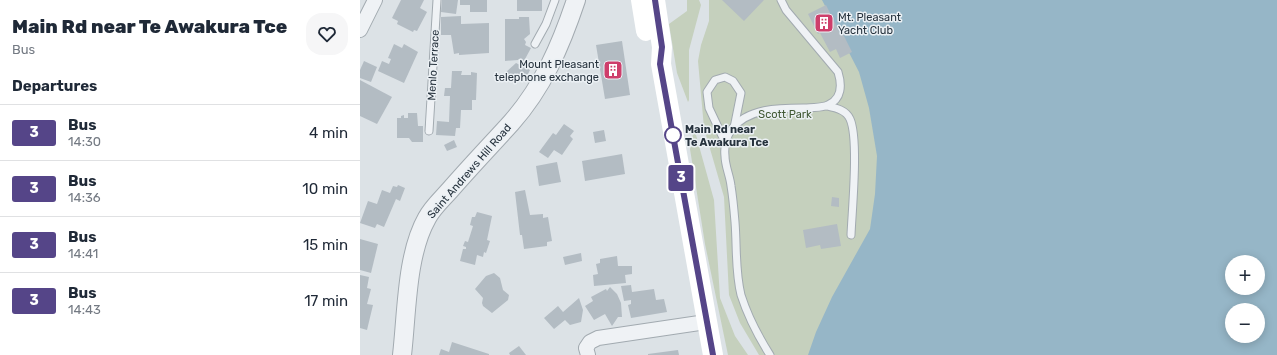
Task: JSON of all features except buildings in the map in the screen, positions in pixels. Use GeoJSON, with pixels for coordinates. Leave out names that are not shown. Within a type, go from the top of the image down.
{"type":"FeatureCollection","features":[{"type":"Feature","properties":{"kind":"main road"},"geometry":{"type":"LineString","coordinates":[[641,0],[649,51],[660,64]]}},
{"type":"Feature","properties":{"kind":"main road"},"geometry":{"type":"LineString","coordinates":[[655,0],[662,47],[660,64],[713,355]]}},
{"type":"Feature","properties":{"kind":"street"},"geometry":{"type":"LineString","coordinates":[[360,30],[374,0]]}},
{"type":"Feature","properties":{"kind":"street","name":"Saint Andrews Hill Road"},"geometry":{"type":"LineString","coordinates":[[402,355],[412,264],[417,241],[427,218],[476,159],[512,122],[538,88],[558,49],[576,0]]}},
{"type":"Feature","properties":{"kind":"street"},"geometry":{"type":"LineString","coordinates":[[588,355],[586,348],[590,342],[598,338],[706,322]]}},
{"type":"Feature","properties":{"kind":"lane","name":"Menlo Terrace"},"geometry":{"type":"LineString","coordinates":[[429,131],[437,0]]}},
{"type":"Feature","properties":{"kind":"lane"},"geometry":{"type":"LineString","coordinates":[[535,44],[546,24],[555,0]]}},
{"type":"Feature","properties":{"kind":"lane"},"geometry":{"type":"LineString","coordinates":[[781,0],[786,10],[838,72],[841,80],[841,91],[836,100],[827,106]]}},
{"type":"Feature","properties":{"kind":"lane"},"geometry":{"type":"LineString","coordinates":[[734,128],[741,93],[733,81],[725,77],[716,80],[707,92],[709,108],[725,142],[725,157],[731,186],[735,222],[737,272],[741,293],[755,330],[770,355]]}},
{"type":"Feature","properties":{"kind":"lane"},"geometry":{"type":"LineString","coordinates":[[725,142],[734,128],[742,120],[758,112],[779,108],[827,106],[839,108],[850,118],[854,143],[851,235]]}},
{"type":"Feature","properties":{"kind":"green space"},"geometry":{"type":"Polygon","coordinates":[[[687,0],[699,0],[701,5],[689,50],[688,102],[677,73],[669,24],[687,11],[687,0]]]}},
{"type":"Feature","properties":{"kind":"green space","name":"Scott Park"},"geometry":{"type":"Polygon","coordinates":[[[709,0],[1236,0],[1277,355],[759,355],[740,323],[729,295],[724,197],[704,128],[698,61],[701,45],[709,21],[709,0]]]}},
{"type":"Feature","properties":{"kind":"green space"},"geometry":{"type":"Polygon","coordinates":[[[693,132],[696,135],[714,200],[720,298],[735,336],[748,355],[728,355],[705,244],[690,149],[693,132]]]}},
{"type":"Feature","properties":{"kind":"water"},"geometry":{"type":"Polygon","coordinates":[[[822,0],[1277,0],[1277,355],[808,355],[816,332],[832,297],[870,229],[875,194],[877,156],[869,108],[859,72],[822,0]]]}},
{"type":"Feature","properties":{"kind":"bus line","name":"3"},"geometry":{"type":"LineString","coordinates":[[655,0],[662,47],[660,64],[713,355]]}},
{"type":"Feature","properties":{"kind":"place","name":"Mt. Pleasant Yacht Club"},"geometry":{"type":"Point","coordinates":[824,23]}},
{"type":"Feature","properties":{"kind":"place","name":"Mount Pleasant telephone exchange"},"geometry":{"type":"Point","coordinates":[613,70]}},
{"type":"Feature","properties":{"kind":"place","name":"Main Rd near Te Awakura Tce"},"geometry":{"type":"Point","coordinates":[673,135]}}]}
